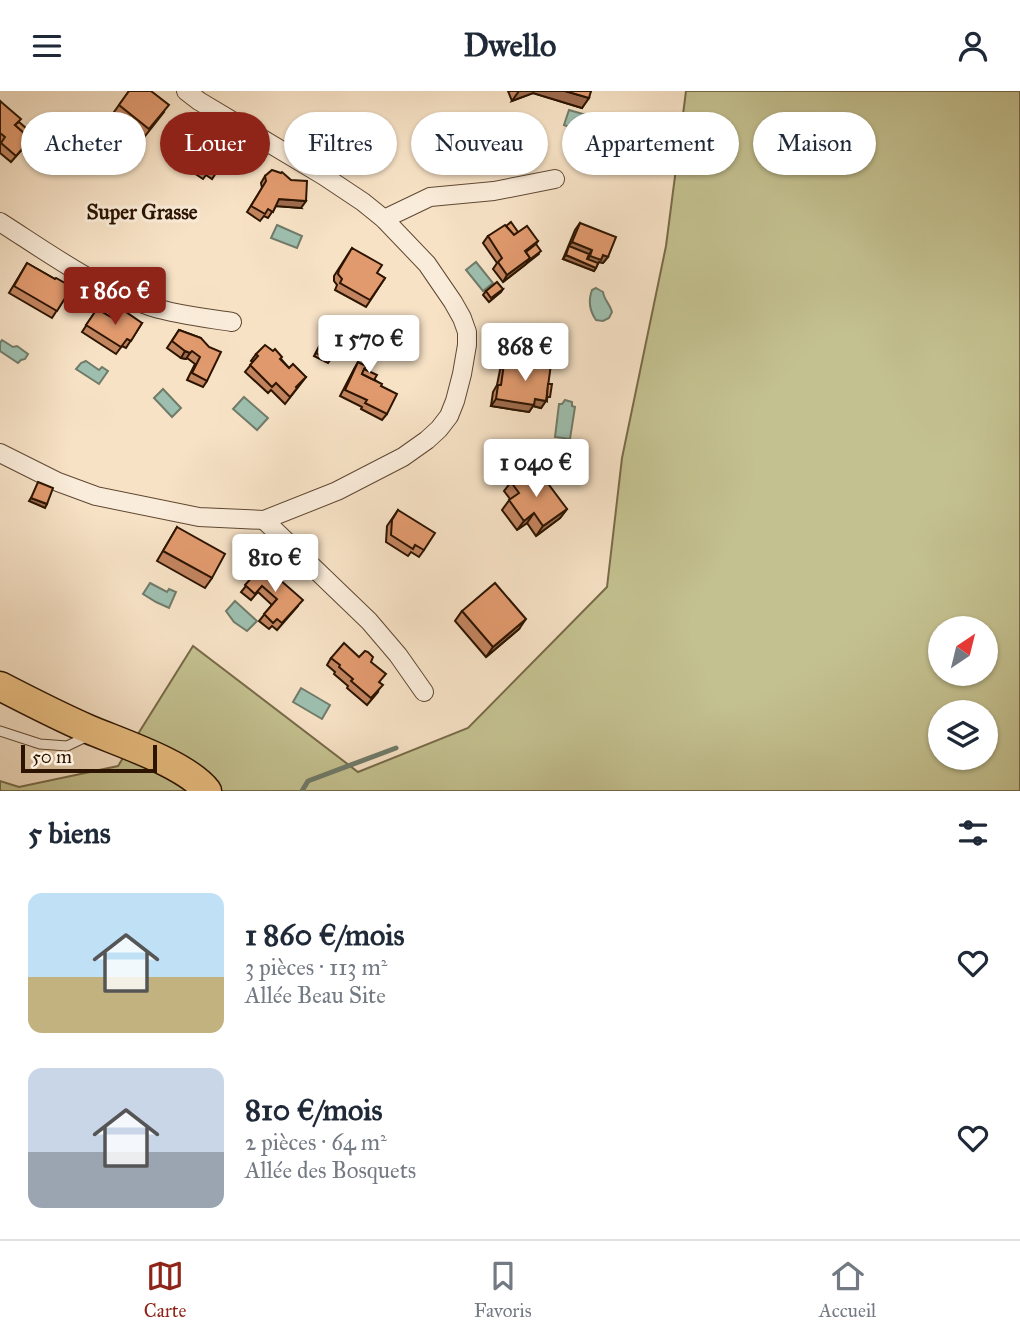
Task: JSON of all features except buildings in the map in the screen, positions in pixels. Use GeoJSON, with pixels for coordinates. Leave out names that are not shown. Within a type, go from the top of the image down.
{"type":"FeatureCollection","features":[{"type":"Feature","properties":{"kind":"main road"},"geometry":{"type":"LineString","coordinates":[[0,686],[96,733],[176,767],[202,784],[207,791]]}},
{"type":"Feature","properties":{"kind":"street"},"geometry":{"type":"LineString","coordinates":[[0,453],[58,482],[96,496],[200,517],[264,520],[337,491],[403,457],[427,440],[449,416],[463,374],[467,332],[453,302],[427,264],[384,219],[363,202],[186,91]]}},
{"type":"Feature","properties":{"kind":"street"},"geometry":{"type":"LineString","coordinates":[[384,219],[430,197],[494,191],[555,179]]}},
{"type":"Feature","properties":{"kind":"street"},"geometry":{"type":"LineString","coordinates":[[0,222],[125,296],[153,307],[232,322]]}},
{"type":"Feature","properties":{"kind":"street"},"geometry":{"type":"LineString","coordinates":[[264,520],[369,621],[398,655],[424,692]]}},
{"type":"Feature","properties":{"kind":"lane"},"geometry":{"type":"LineString","coordinates":[[0,731],[40,744],[67,746],[96,733]]}},
{"type":"Feature","properties":{"kind":"shaded area"},"geometry":{"type":"Polygon","coordinates":[[[686,91],[1020,91],[1020,791],[0,791],[0,781],[19,787],[118,766],[193,646],[358,772],[468,728],[607,587],[622,458],[666,246],[675,175],[739,175],[739,112],[683,112],[686,91]]]}},
{"type":"Feature","properties":{"kind":"shaded area"},"geometry":{"type":"Polygon","coordinates":[[[277,225],[302,236],[297,248],[271,238],[277,225]]]}},
{"type":"Feature","properties":{"kind":"shaded area"},"geometry":{"type":"Polygon","coordinates":[[[476,262],[493,283],[483,291],[466,270],[476,262]]]}},
{"type":"Feature","properties":{"kind":"shaded area"},"geometry":{"type":"Polygon","coordinates":[[[596,288],[603,292],[612,312],[609,318],[603,321],[596,320],[591,309],[591,294],[596,288]]]}},
{"type":"Feature","properties":{"kind":"shaded area"},"geometry":{"type":"Polygon","coordinates":[[[373,317],[405,320],[404,334],[372,331],[373,317]]]}},
{"type":"Feature","properties":{"kind":"shaded area"},"geometry":{"type":"Polygon","coordinates":[[[2,340],[28,354],[25,359],[18,363],[0,351],[2,340]]]}},
{"type":"Feature","properties":{"kind":"shaded area"},"geometry":{"type":"Polygon","coordinates":[[[86,361],[99,370],[102,367],[108,371],[99,384],[76,369],[86,361]]]}},
{"type":"Feature","properties":{"kind":"shaded area"},"geometry":{"type":"Polygon","coordinates":[[[163,389],[181,408],[172,417],[154,398],[163,389]]]}},
{"type":"Feature","properties":{"kind":"shaded area"},"geometry":{"type":"Polygon","coordinates":[[[244,397],[268,418],[257,430],[233,409],[244,397]]]}},
{"type":"Feature","properties":{"kind":"shaded area"},"geometry":{"type":"Polygon","coordinates":[[[565,400],[572,402],[575,407],[570,439],[555,437],[559,404],[565,400]]]}},
{"type":"Feature","properties":{"kind":"shaded area"},"geometry":{"type":"Polygon","coordinates":[[[150,583],[167,592],[169,589],[176,592],[169,608],[143,594],[150,583]]]}},
{"type":"Feature","properties":{"kind":"shaded area"},"geometry":{"type":"Polygon","coordinates":[[[235,601],[257,621],[247,631],[234,622],[226,611],[235,601]]]}},
{"type":"Feature","properties":{"kind":"shaded area"},"geometry":{"type":"Polygon","coordinates":[[[301,688],[330,705],[322,719],[293,702],[301,688]]]}},
{"type":"Feature","properties":{"kind":"waterway"},"geometry":{"type":"LineString","coordinates":[[302,791],[308,781],[396,748]]}},
{"type":"Feature","properties":{"kind":"district","name":"Super Grasse"},"geometry":{"type":"Point","coordinates":[142,212]}}]}
